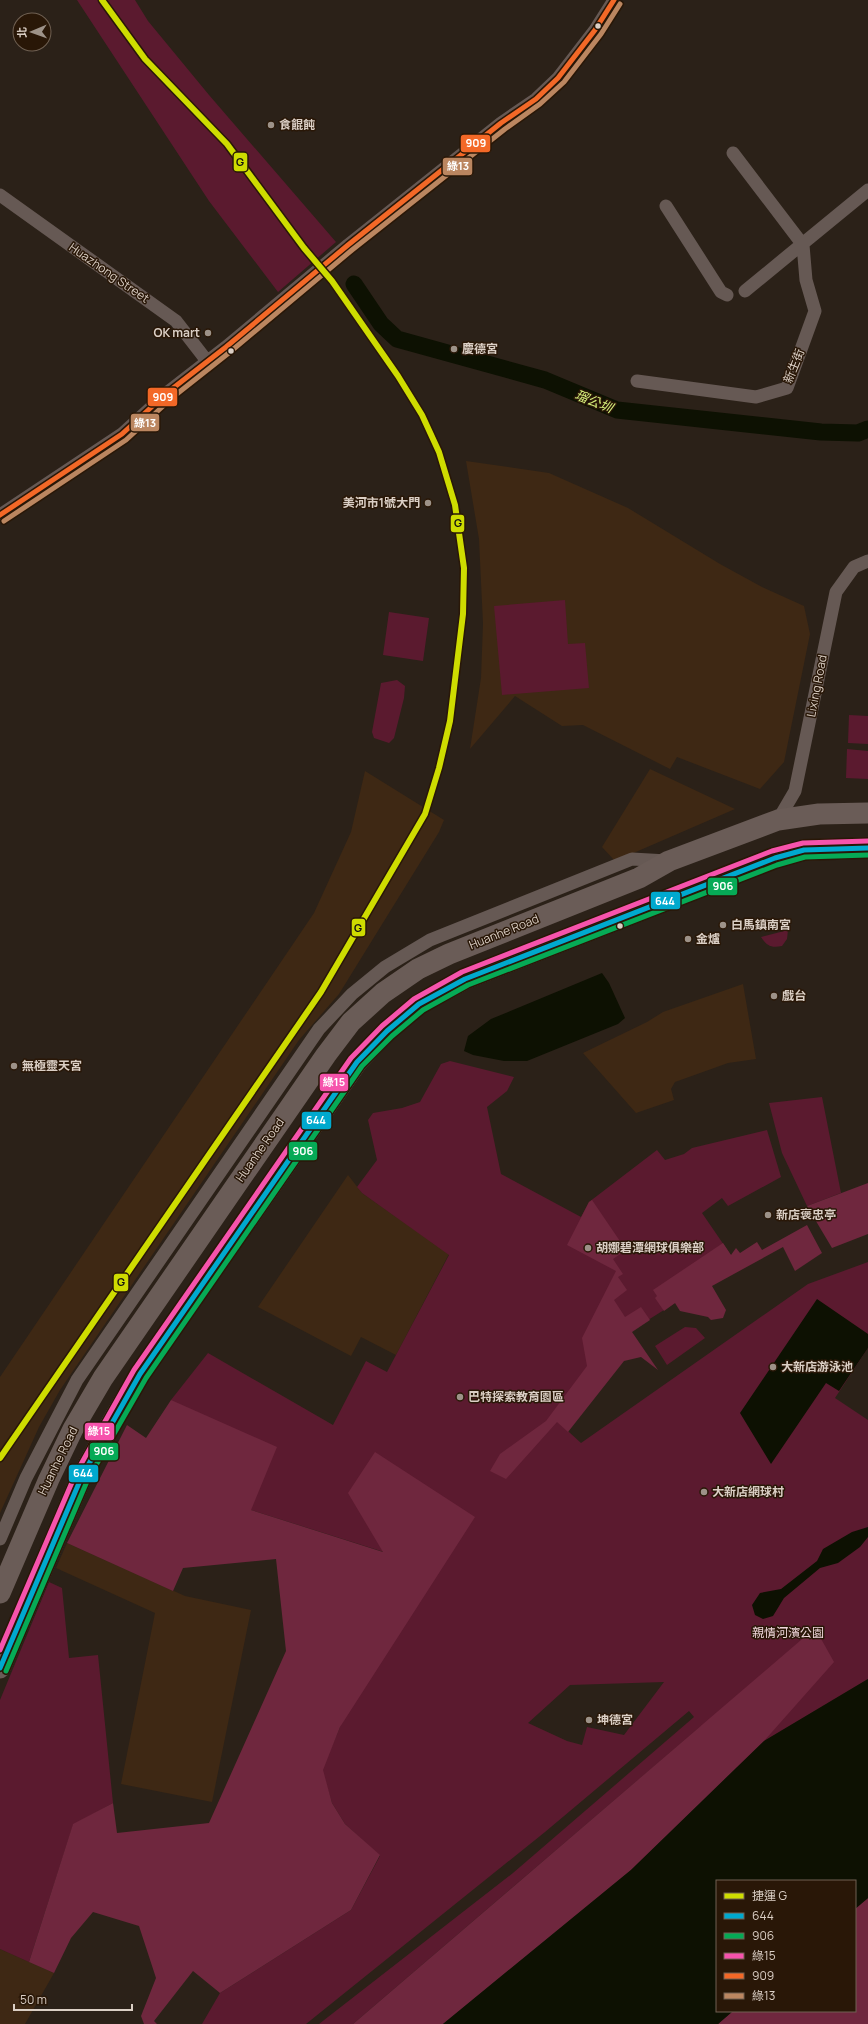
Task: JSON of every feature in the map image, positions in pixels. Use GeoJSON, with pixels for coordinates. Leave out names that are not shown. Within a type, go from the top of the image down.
{"type":"FeatureCollection","features":[{"type":"Feature","properties":{"kind":"highway","name":"Huanhe Road"},"geometry":{"type":"LineString","coordinates":[[0,1593],[49,1479],[73,1429],[103,1378],[326,1055],[351,1022],[383,993],[424,966],[449,954],[639,878],[669,861],[778,820],[819,814],[868,813]]}},
{"type":"Feature","properties":{"kind":"highway"},"geometry":{"type":"LineString","coordinates":[[0,1668],[82,1476],[140,1374],[357,1062],[387,1031],[419,1004],[465,979],[775,858],[804,850],[868,848]]}},
{"type":"Feature","properties":{"kind":"street"},"geometry":{"type":"LineString","coordinates":[[0,515],[122,434],[168,392],[348,245],[501,123],[536,99],[566,68],[595,30],[614,0]]}},
{"type":"Feature","properties":{"kind":"street"},"geometry":{"type":"LineString","coordinates":[[734,153],[803,245]]}},
{"type":"Feature","properties":{"kind":"street"},"geometry":{"type":"LineString","coordinates":[[745,291],[803,245],[868,190]]}},
{"type":"Feature","properties":{"kind":"street","name":"Huazhong Street"},"geometry":{"type":"LineString","coordinates":[[0,195],[176,321],[207,361]]}},
{"type":"Feature","properties":{"kind":"street"},"geometry":{"type":"LineString","coordinates":[[666,206],[720,292],[727,295]]}},
{"type":"Feature","properties":{"kind":"street","name":"新生街"},"geometry":{"type":"LineString","coordinates":[[637,381],[756,398],[787,388],[815,311],[806,280],[803,245]]}},
{"type":"Feature","properties":{"kind":"street","name":"Lixing Road"},"geometry":{"type":"LineString","coordinates":[[778,820],[795,791],[836,592],[854,567],[868,561]]}},
{"type":"Feature","properties":{"kind":"street","name":"Huanhe Road"},"geometry":{"type":"LineString","coordinates":[[0,1539],[26,1478],[77,1380],[319,1029],[352,994],[385,967],[430,940],[632,859],[669,861]]}},
{"type":"Feature","properties":{"kind":"shaded area"},"geometry":{"type":"Polygon","coordinates":[[[466,461],[549,473],[628,508],[720,564],[762,587],[804,606],[810,634],[784,762],[760,789],[677,757],[670,769],[583,725],[562,726],[515,696],[470,749],[481,678],[483,624],[479,539],[466,461]]]}},
{"type":"Feature","properties":{"kind":"shaded area"},"geometry":{"type":"Polygon","coordinates":[[[650,769],[735,809],[615,861],[602,847],[650,769]]]}},
{"type":"Feature","properties":{"kind":"shaded area"},"geometry":{"type":"Polygon","coordinates":[[[365,771],[444,820],[439,832],[339,994],[299,1040],[60,1390],[39,1427],[0,1513],[0,1377],[314,913],[351,832],[365,771]]]}},
{"type":"Feature","properties":{"kind":"shaded area"},"geometry":{"type":"Polygon","coordinates":[[[602,973],[609,983],[625,1018],[618,1024],[527,1061],[504,1061],[473,1055],[464,1051],[468,1036],[491,1019],[602,973]]]}},
{"type":"Feature","properties":{"kind":"shaded area"},"geometry":{"type":"Polygon","coordinates":[[[743,984],[756,1059],[728,1063],[675,1082],[671,1089],[674,1100],[636,1113],[583,1053],[647,1022],[663,1012],[743,984]]]}},
{"type":"Feature","properties":{"kind":"shaded area"},"geometry":{"type":"Polygon","coordinates":[[[348,1175],[362,1193],[449,1254],[396,1355],[361,1337],[351,1356],[258,1307],[348,1175]]]}},
{"type":"Feature","properties":{"kind":"shaded area"},"geometry":{"type":"Polygon","coordinates":[[[868,1183],[868,1234],[832,1248],[807,1206],[868,1183]]]}},
{"type":"Feature","properties":{"kind":"shaded area"},"geometry":{"type":"Polygon","coordinates":[[[592,1200],[626,1250],[613,1259],[623,1274],[618,1277],[627,1290],[614,1300],[625,1317],[641,1307],[650,1320],[632,1332],[658,1370],[641,1357],[624,1361],[568,1432],[557,1422],[506,1479],[490,1471],[500,1454],[546,1421],[587,1366],[582,1338],[616,1271],[567,1245],[589,1202],[592,1200]]]}},
{"type":"Feature","properties":{"kind":"shaded area"},"geometry":{"type":"Polygon","coordinates":[[[807,1225],[822,1253],[795,1271],[783,1247],[712,1286],[726,1310],[723,1318],[711,1320],[708,1317],[680,1311],[675,1303],[664,1311],[655,1298],[657,1296],[653,1290],[723,1243],[731,1255],[736,1248],[740,1253],[757,1242],[762,1250],[807,1225]]]}},
{"type":"Feature","properties":{"kind":"shaded area"},"geometry":{"type":"Polygon","coordinates":[[[817,1299],[868,1334],[868,1348],[839,1391],[826,1383],[771,1464],[740,1413],[817,1299]]]}},
{"type":"Feature","properties":{"kind":"shaded area"},"geometry":{"type":"Polygon","coordinates":[[[171,1400],[277,1447],[251,1510],[383,1552],[348,1493],[375,1452],[475,1517],[340,1727],[323,1770],[332,1803],[345,1824],[380,1855],[351,1910],[220,1993],[193,1971],[154,2021],[157,2024],[144,2024],[141,2016],[156,1978],[139,1926],[93,1912],[71,1938],[54,1973],[29,1962],[73,1824],[113,1803],[117,1833],[209,1823],[286,1651],[276,1559],[183,1568],[173,1591],[67,1543],[127,1425],[146,1438],[171,1400]]]}},
{"type":"Feature","properties":{"kind":"shaded area"},"geometry":{"type":"Polygon","coordinates":[[[868,1527],[868,1537],[860,1547],[838,1563],[820,1568],[784,1598],[773,1616],[763,1619],[755,1615],[752,1605],[760,1593],[781,1589],[817,1561],[823,1549],[852,1532],[868,1527]]]}},
{"type":"Feature","properties":{"kind":"shaded area"},"geometry":{"type":"Polygon","coordinates":[[[67,1543],[185,1596],[251,1610],[212,1802],[121,1784],[155,1613],[56,1568],[67,1543]]]}},
{"type":"Feature","properties":{"kind":"shaded area"},"geometry":{"type":"Polygon","coordinates":[[[815,1628],[834,1662],[764,1741],[631,1870],[443,2024],[353,2024],[815,1628]]]}},
{"type":"Feature","properties":{"kind":"shaded area"},"geometry":{"type":"Polygon","coordinates":[[[868,1679],[868,1898],[856,1908],[856,1880],[716,1880],[716,2012],[732,2012],[718,2024],[443,2024],[631,1870],[764,1741],[868,1679]]]}},
{"type":"Feature","properties":{"kind":"shaded area"},"geometry":{"type":"Polygon","coordinates":[[[868,1898],[868,2024],[718,2024],[732,2012],[856,2012],[856,1908],[868,1898]]]}},
{"type":"Feature","properties":{"kind":"shaded area"},"geometry":{"type":"Polygon","coordinates":[[[0,1949],[54,1973],[25,2024],[0,2024],[0,1949]]]}},
{"type":"Feature","properties":{"kind":"green space"},"geometry":{"type":"Polygon","coordinates":[[[77,0],[135,0],[148,21],[209,95],[336,242],[278,292],[209,201],[77,0]]]}},
{"type":"Feature","properties":{"kind":"green space"},"geometry":{"type":"Polygon","coordinates":[[[565,600],[568,644],[585,643],[589,688],[502,695],[494,606],[565,600]]]}},
{"type":"Feature","properties":{"kind":"green space"},"geometry":{"type":"Polygon","coordinates":[[[389,612],[429,618],[423,661],[383,655],[389,612]]]}},
{"type":"Feature","properties":{"kind":"green space"},"geometry":{"type":"Polygon","coordinates":[[[397,680],[405,686],[404,698],[394,738],[389,743],[374,738],[372,732],[381,683],[397,680]]]}},
{"type":"Feature","properties":{"kind":"green space"},"geometry":{"type":"Polygon","coordinates":[[[849,715],[868,716],[868,744],[848,743],[849,715]]]}},
{"type":"Feature","properties":{"kind":"green space"},"geometry":{"type":"Polygon","coordinates":[[[847,749],[868,751],[868,779],[846,778],[847,749]]]}},
{"type":"Feature","properties":{"kind":"green space"},"geometry":{"type":"Polygon","coordinates":[[[788,930],[787,939],[782,946],[770,946],[761,937],[788,930]]]}},
{"type":"Feature","properties":{"kind":"green space","name":"親情河濱公園"},"geometry":{"type":"Polygon","coordinates":[[[450,1061],[514,1077],[507,1091],[487,1107],[501,1174],[581,1217],[589,1202],[657,1150],[665,1160],[684,1154],[692,1148],[767,1130],[781,1177],[728,1206],[722,1198],[702,1213],[737,1264],[602,1349],[558,1422],[581,1443],[808,1284],[868,1262],[868,1348],[835,1398],[868,1420],[868,1679],[764,1741],[737,1767],[701,1726],[353,2024],[319,2024],[513,1873],[694,1717],[689,1711],[545,1832],[306,2024],[202,2024],[220,1993],[351,1910],[380,1856],[345,1824],[332,1803],[322,1770],[340,1727],[384,1552],[251,1510],[171,1400],[208,1353],[333,1425],[366,1361],[387,1372],[449,1255],[362,1193],[357,1187],[377,1160],[368,1120],[373,1113],[402,1108],[420,1102],[441,1064],[450,1061]],[[664,1682],[570,1685],[528,1723],[567,1741],[582,1745],[587,1727],[624,1735],[664,1682]]]}},
{"type":"Feature","properties":{"kind":"green space"},"geometry":{"type":"Polygon","coordinates":[[[822,1097],[841,1193],[807,1206],[782,1153],[769,1103],[822,1097]]]}},
{"type":"Feature","properties":{"kind":"green space"},"geometry":{"type":"Polygon","coordinates":[[[685,1327],[696,1328],[705,1338],[667,1365],[655,1346],[685,1327]]]}},
{"type":"Feature","properties":{"kind":"green space"},"geometry":{"type":"Polygon","coordinates":[[[49,1582],[62,1588],[69,1658],[98,1655],[113,1803],[73,1825],[29,1962],[0,1949],[0,1700],[49,1582]]]}},
{"type":"Feature","properties":{"kind":"waterway","name":"瑠公圳"},"geometry":{"type":"LineString","coordinates":[[354,284],[381,324],[397,339],[545,380],[617,410],[821,432],[858,433],[868,429]]}},
{"type":"Feature","properties":{"kind":"metro line","name":"G"},"geometry":{"type":"LineString","coordinates":[[0,1458],[321,992],[425,814],[439,768],[450,721],[463,614],[464,568],[455,505],[439,452],[422,415],[398,376],[332,281],[304,248],[227,144],[145,59],[102,0]]}},
{"type":"Feature","properties":{"kind":"transit line","name":"909"},"geometry":{"type":"LineString","coordinates":[[0,515],[122,434],[168,392],[226,347],[348,245],[501,123],[536,99],[558,78],[595,30],[614,0]]}},
{"type":"Feature","properties":{"kind":"transit line","name":"綠13"},"geometry":{"type":"LineString","coordinates":[[4,521],[126,440],[173,397],[230,352],[352,250],[505,129],[540,104],[564,82],[601,34],[620,4]]}},
{"type":"Feature","properties":{"kind":"transit line","name":"綠15"},"geometry":{"type":"LineString","coordinates":[[0,1650],[76,1473],[134,1370],[351,1058],[382,1026],[414,999],[462,972],[772,851],[803,843],[868,841]]}},
{"type":"Feature","properties":{"kind":"transit line","name":"644"},"geometry":{"type":"LineString","coordinates":[[0,1668],[82,1476],[140,1374],[357,1062],[387,1031],[419,1004],[465,979],[775,858],[804,850],[868,848]]}},
{"type":"Feature","properties":{"kind":"transit line","name":"906"},"geometry":{"type":"LineString","coordinates":[[6,1671],[88,1479],[146,1378],[362,1066],[392,1036],[423,1010],[468,985],[777,865],[805,857],[868,855]]}},
{"type":"Feature","properties":{"kind":"place","name":"食餛飩"},"geometry":{"type":"Point","coordinates":[271,125]}},
{"type":"Feature","properties":{"kind":"place","name":"OK mart"},"geometry":{"type":"Point","coordinates":[208,333]}},
{"type":"Feature","properties":{"kind":"place","name":"慶德宮"},"geometry":{"type":"Point","coordinates":[454,349]}},
{"type":"Feature","properties":{"kind":"place","name":"美河市1號大門"},"geometry":{"type":"Point","coordinates":[428,503]}},
{"type":"Feature","properties":{"kind":"place","name":"白馬鎮南宮"},"geometry":{"type":"Point","coordinates":[723,925]}},
{"type":"Feature","properties":{"kind":"place","name":"金爐"},"geometry":{"type":"Point","coordinates":[688,939]}},
{"type":"Feature","properties":{"kind":"place","name":"戲台"},"geometry":{"type":"Point","coordinates":[774,996]}},
{"type":"Feature","properties":{"kind":"place","name":"無極靈天宮"},"geometry":{"type":"Point","coordinates":[14,1066]}},
{"type":"Feature","properties":{"kind":"place","name":"新店褒忠亭"},"geometry":{"type":"Point","coordinates":[768,1215]}},
{"type":"Feature","properties":{"kind":"place","name":"胡娜碧潭網球俱樂部"},"geometry":{"type":"Point","coordinates":[588,1248]}},
{"type":"Feature","properties":{"kind":"place","name":"大新店游泳池"},"geometry":{"type":"Point","coordinates":[773,1367]}},
{"type":"Feature","properties":{"kind":"place","name":"巴特探索教育園區"},"geometry":{"type":"Point","coordinates":[460,1397]}},
{"type":"Feature","properties":{"kind":"place","name":"大新店網球村"},"geometry":{"type":"Point","coordinates":[704,1492]}},
{"type":"Feature","properties":{"kind":"place","name":"坤德宮"},"geometry":{"type":"Point","coordinates":[589,1720]}}]}
